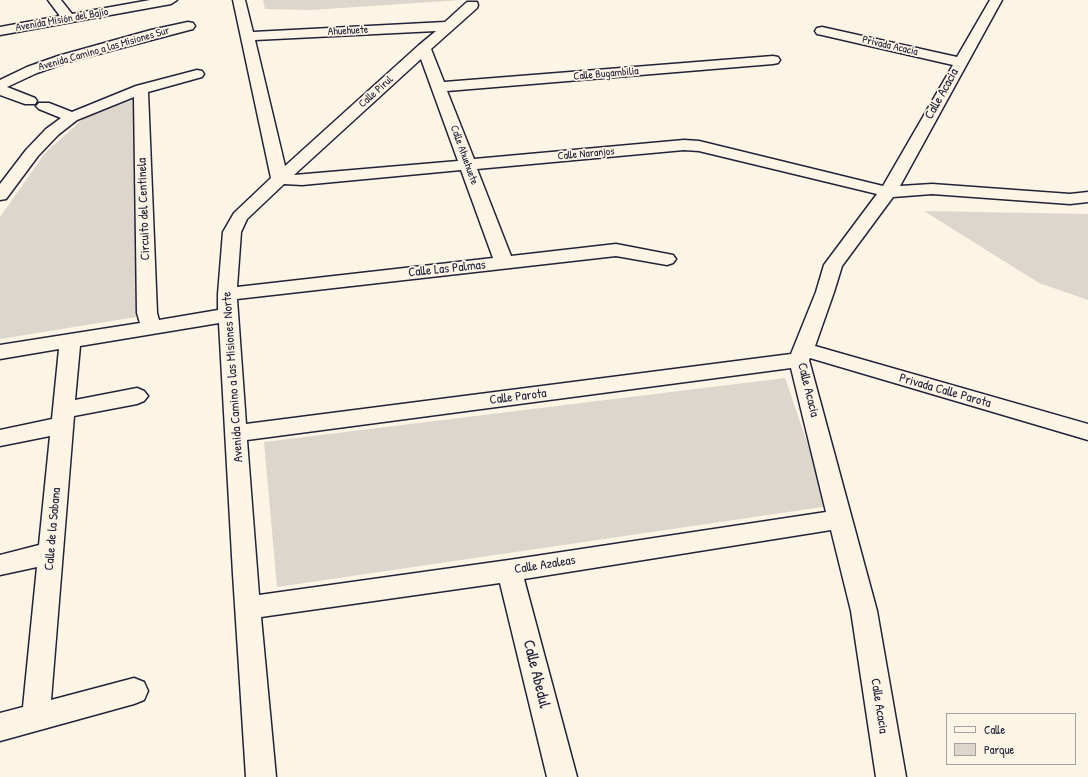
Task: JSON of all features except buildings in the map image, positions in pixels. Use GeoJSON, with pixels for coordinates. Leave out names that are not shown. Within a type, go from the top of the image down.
{"type":"FeatureCollection","features":[{"type":"Feature","properties":{"kind":"street"},"geometry":{"type":"LineString","coordinates":[[54,0],[68,18]]}},
{"type":"Feature","properties":{"kind":"street","name":"Avenida Misión del Bajío"},"geometry":{"type":"LineString","coordinates":[[0,31],[171,0]]}},
{"type":"Feature","properties":{"kind":"street"},"geometry":{"type":"LineString","coordinates":[[239,0],[280,179]]}},
{"type":"Feature","properties":{"kind":"street","name":"Calle Acacia"},"geometry":{"type":"LineString","coordinates":[[891,777],[864,611],[800,355],[825,292],[833,265],[888,192],[959,62],[996,0]]}},
{"type":"Feature","properties":{"kind":"street","name":"Calle Pirul"},"geometry":{"type":"LineString","coordinates":[[280,179],[472,5]]}},
{"type":"Feature","properties":{"kind":"street","name":"Avenida Camino a las Misiones Sur"},"geometry":{"type":"LineString","coordinates":[[0,85],[32,70],[63,59],[149,35],[188,26]]}},
{"type":"Feature","properties":{"kind":"street","name":"Ahuehuete"},"geometry":{"type":"LineString","coordinates":[[247,36],[449,26]]}},
{"type":"Feature","properties":{"kind":"street","name":"Privada Acacia"},"geometry":{"type":"LineString","coordinates":[[822,31],[959,62]]}},
{"type":"Feature","properties":{"kind":"street","name":"Calle Ahuehuete"},"geometry":{"type":"LineString","coordinates":[[424,48],[504,263]]}},
{"type":"Feature","properties":{"kind":"street","name":"Calle Bugambilia"},"geometry":{"type":"LineString","coordinates":[[439,88],[773,60]]}},
{"type":"Feature","properties":{"kind":"street"},"geometry":{"type":"LineString","coordinates":[[0,195],[32,153],[52,132],[72,117],[141,89],[197,74]]}},
{"type":"Feature","properties":{"kind":"street","name":"Circuito del Centinela"},"geometry":{"type":"LineString","coordinates":[[141,89],[148,313],[151,327]]}},
{"type":"Feature","properties":{"kind":"street"},"geometry":{"type":"LineString","coordinates":[[0,90],[30,101]]}},
{"type":"Feature","properties":{"kind":"street"},"geometry":{"type":"LineString","coordinates":[[44,106],[72,117]]}},
{"type":"Feature","properties":{"kind":"street","name":"Calle Naranjos"},"geometry":{"type":"LineString","coordinates":[[280,179],[302,180],[684,145],[700,146],[888,192],[932,189],[1070,199],[1088,197]]}},
{"type":"Feature","properties":{"kind":"street","name":"Avenida Camino a las Misiones Norte"},"geometry":{"type":"LineString","coordinates":[[261,777],[249,608],[245,574],[227,294],[232,232],[240,217],[280,179]]}},
{"type":"Feature","properties":{"kind":"street","name":"Calle Las Palmas"},"geometry":{"type":"LineString","coordinates":[[227,294],[616,250],[667,259]]}},
{"type":"Feature","properties":{"kind":"street"},"geometry":{"type":"LineString","coordinates":[[0,352],[228,315]]}},
{"type":"Feature","properties":{"kind":"street","name":"Calle de la Sabana"},"geometry":{"type":"LineString","coordinates":[[36,718],[70,341]]}},
{"type":"Feature","properties":{"kind":"street","name":"Privada Calle Parota"},"geometry":{"type":"LineString","coordinates":[[800,355],[1088,432]]}},
{"type":"Feature","properties":{"kind":"street","name":"Calle Parota"},"geometry":{"type":"LineString","coordinates":[[237,433],[800,355]]}},
{"type":"Feature","properties":{"kind":"street"},"geometry":{"type":"LineString","coordinates":[[0,438],[63,417],[137,396]]}},
{"type":"Feature","properties":{"kind":"street","name":"Calle Azaleas"},"geometry":{"type":"LineString","coordinates":[[249,608],[841,519]]}},
{"type":"Feature","properties":{"kind":"street"},"geometry":{"type":"LineString","coordinates":[[0,566],[51,553]]}},
{"type":"Feature","properties":{"kind":"street","name":"Calle Abedul"},"geometry":{"type":"LineString","coordinates":[[509,570],[562,777]]}},
{"type":"Feature","properties":{"kind":"street"},"geometry":{"type":"LineString","coordinates":[[0,727],[134,692]]}},
{"type":"Feature","properties":{"kind":"green space"},"geometry":{"type":"Polygon","coordinates":[[[263,0],[462,0],[311,10],[265,9],[263,0]]]}},
{"type":"Feature","properties":{"kind":"green space"},"geometry":{"type":"Polygon","coordinates":[[[135,99],[137,174],[136,317],[0,339],[0,217],[45,153],[83,119],[135,99]]]}},
{"type":"Feature","properties":{"kind":"green space"},"geometry":{"type":"Polygon","coordinates":[[[924,211],[1088,214],[1088,300],[1039,283],[924,211]]]}},
{"type":"Feature","properties":{"kind":"green space"},"geometry":{"type":"Polygon","coordinates":[[[785,378],[829,506],[277,587],[264,442],[785,378]]]}}]}
